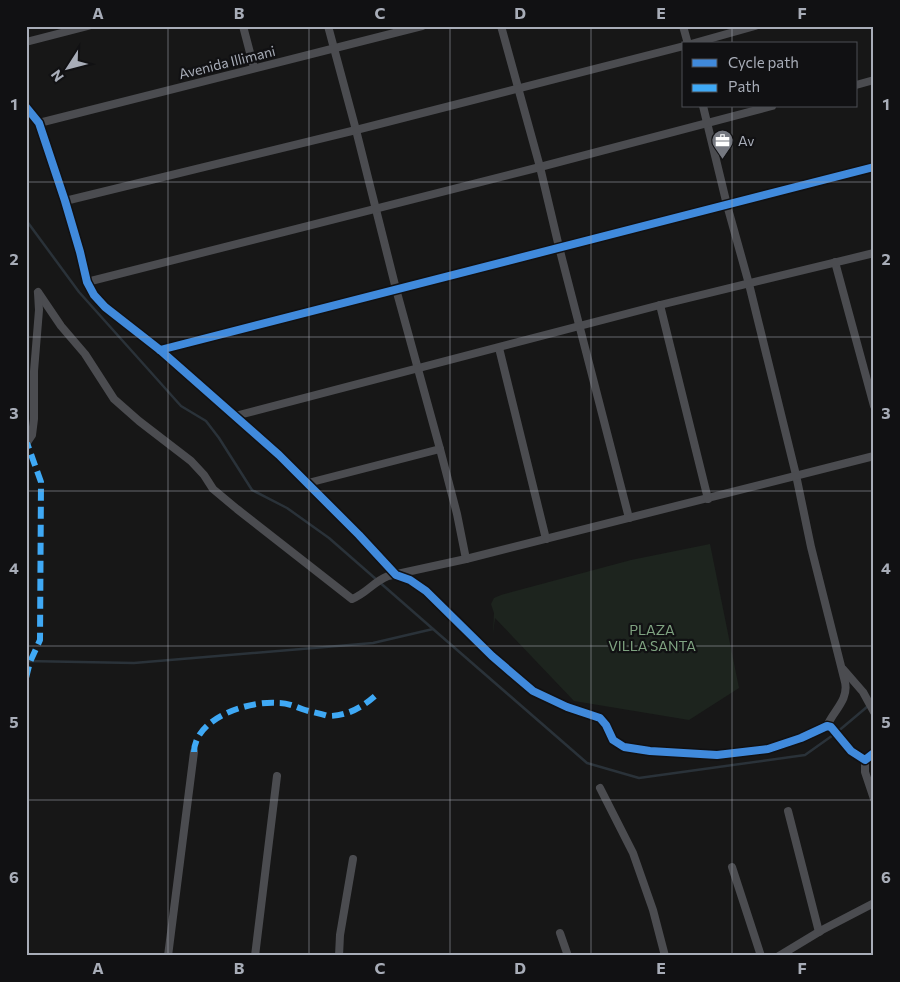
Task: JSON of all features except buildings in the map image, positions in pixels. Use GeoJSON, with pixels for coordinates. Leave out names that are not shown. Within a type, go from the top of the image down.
{"type":"FeatureCollection","features":[{"type":"Feature","properties":{"kind":"street"},"geometry":{"type":"LineString","coordinates":[[26,42],[88,26]]}},
{"type":"Feature","properties":{"kind":"street"},"geometry":{"type":"LineString","coordinates":[[242,26],[254,68]]}},
{"type":"Feature","properties":{"kind":"street"},"geometry":{"type":"LineString","coordinates":[[328,26],[396,289],[440,448],[466,559]]}},
{"type":"Feature","properties":{"kind":"street","name":"Avenida Illimani"},"geometry":{"type":"LineString","coordinates":[[39,124],[422,26]]}},
{"type":"Feature","properties":{"kind":"street"},"geometry":{"type":"LineString","coordinates":[[501,26],[540,167],[558,248],[629,518]]}},
{"type":"Feature","properties":{"kind":"street"},"geometry":{"type":"LineString","coordinates":[[683,26],[688,42]]}},
{"type":"Feature","properties":{"kind":"street"},"geometry":{"type":"LineString","coordinates":[[696,42],[755,26]]}},
{"type":"Feature","properties":{"kind":"street"},"geometry":{"type":"LineString","coordinates":[[65,201],[356,130],[682,47]]}},
{"type":"Feature","properties":{"kind":"street"},"geometry":{"type":"LineString","coordinates":[[858,84],[874,80]]}},
{"type":"Feature","properties":{"kind":"street"},"geometry":{"type":"LineString","coordinates":[[26,107],[39,124],[65,201],[87,282],[94,295],[105,307],[160,350],[279,454],[396,575],[410,580],[426,591],[492,656],[533,692],[567,707],[600,718],[606,724],[613,740],[624,747],[650,751],[717,755],[768,749],[801,738],[827,726],[835,710],[845,698],[846,692],[842,667],[810,547],[796,475],[703,108]]}},
{"type":"Feature","properties":{"kind":"street"},"geometry":{"type":"LineString","coordinates":[[87,282],[764,108]]}},
{"type":"Feature","properties":{"kind":"street"},"geometry":{"type":"LineString","coordinates":[[160,350],[874,167]]}},
{"type":"Feature","properties":{"kind":"street"},"geometry":{"type":"LineString","coordinates":[[235,416],[660,305],[874,253]]}},
{"type":"Feature","properties":{"kind":"street"},"geometry":{"type":"LineString","coordinates":[[835,262],[874,406]]}},
{"type":"Feature","properties":{"kind":"street"},"geometry":{"type":"LineString","coordinates":[[26,444],[32,435],[34,419],[34,371],[39,310],[38,292],[61,326],[85,354],[106,390],[114,399],[138,421],[191,461],[204,475],[213,489],[236,509],[352,599],[366,591],[377,580],[388,576],[466,559],[874,456]]}},
{"type":"Feature","properties":{"kind":"street"},"geometry":{"type":"LineString","coordinates":[[660,305],[708,498]]}},
{"type":"Feature","properties":{"kind":"street"},"geometry":{"type":"LineString","coordinates":[[499,348],[546,539]]}},
{"type":"Feature","properties":{"kind":"street"},"geometry":{"type":"LineString","coordinates":[[308,483],[440,448]]}},
{"type":"Feature","properties":{"kind":"street"},"geometry":{"type":"LineString","coordinates":[[842,667],[863,692],[874,712]]}},
{"type":"Feature","properties":{"kind":"street"},"geometry":{"type":"LineString","coordinates":[[827,726],[830,726],[852,751],[865,760]]}},
{"type":"Feature","properties":{"kind":"street"},"geometry":{"type":"LineString","coordinates":[[168,956],[194,752]]}},
{"type":"Feature","properties":{"kind":"street"},"geometry":{"type":"LineString","coordinates":[[865,760],[874,754]]}},
{"type":"Feature","properties":{"kind":"street"},"geometry":{"type":"LineString","coordinates":[[865,760],[865,772],[874,799]]}},
{"type":"Feature","properties":{"kind":"street"},"geometry":{"type":"LineString","coordinates":[[255,956],[277,776]]}},
{"type":"Feature","properties":{"kind":"street"},"geometry":{"type":"LineString","coordinates":[[600,788],[633,853],[653,910],[665,956]]}},
{"type":"Feature","properties":{"kind":"street"},"geometry":{"type":"LineString","coordinates":[[788,810],[819,932]]}},
{"type":"Feature","properties":{"kind":"street"},"geometry":{"type":"LineString","coordinates":[[339,956],[340,935],[353,859]]}},
{"type":"Feature","properties":{"kind":"street"},"geometry":{"type":"LineString","coordinates":[[732,867],[761,956]]}},
{"type":"Feature","properties":{"kind":"street"},"geometry":{"type":"LineString","coordinates":[[779,956],[874,903]]}},
{"type":"Feature","properties":{"kind":"street"},"geometry":{"type":"LineString","coordinates":[[560,932],[568,956]]}},
{"type":"Feature","properties":{"kind":"green space","name":"PLAZA VILLA SANTA"},"geometry":{"type":"Polygon","coordinates":[[[710,544],[739,688],[689,720],[574,701],[495,618],[493,634],[494,613],[491,604],[494,598],[501,595],[631,560],[710,544]]]}},
{"type":"Feature","properties":{"kind":"waterway"},"geometry":{"type":"LineString","coordinates":[[26,220],[79,292],[181,406],[206,421],[252,490],[287,508],[329,538],[433,629]]}},
{"type":"Feature","properties":{"kind":"waterway"},"geometry":{"type":"LineString","coordinates":[[26,661],[134,663],[373,643],[433,629],[587,763],[639,778],[805,755],[836,733],[874,701]]}},
{"type":"Feature","properties":{"kind":"marked path"},"geometry":{"type":"LineString","coordinates":[[26,678],[30,662],[40,640],[41,482],[27,443]]}},
{"type":"Feature","properties":{"kind":"marked path"},"geometry":{"type":"LineString","coordinates":[[194,752],[197,740],[204,729],[214,720],[240,708],[254,704],[282,703],[328,716],[335,716],[353,710],[375,696]]}},
{"type":"Feature","properties":{"kind":"cycle path"},"geometry":{"type":"LineString","coordinates":[[26,107],[39,123],[65,201],[87,282],[94,295],[105,307],[160,350],[279,455],[396,575],[410,580],[426,591],[492,656],[533,691],[567,707],[600,718],[606,725],[613,740],[624,747],[650,751],[717,755],[768,749],[801,738],[827,726],[831,727],[851,751],[865,760],[874,753]]}},
{"type":"Feature","properties":{"kind":"cycle path"},"geometry":{"type":"LineString","coordinates":[[160,350],[874,167]]}},
{"type":"Feature","properties":{"kind":"place","name":"Av"},"geometry":{"type":"Point","coordinates":[722,159]}}]}
